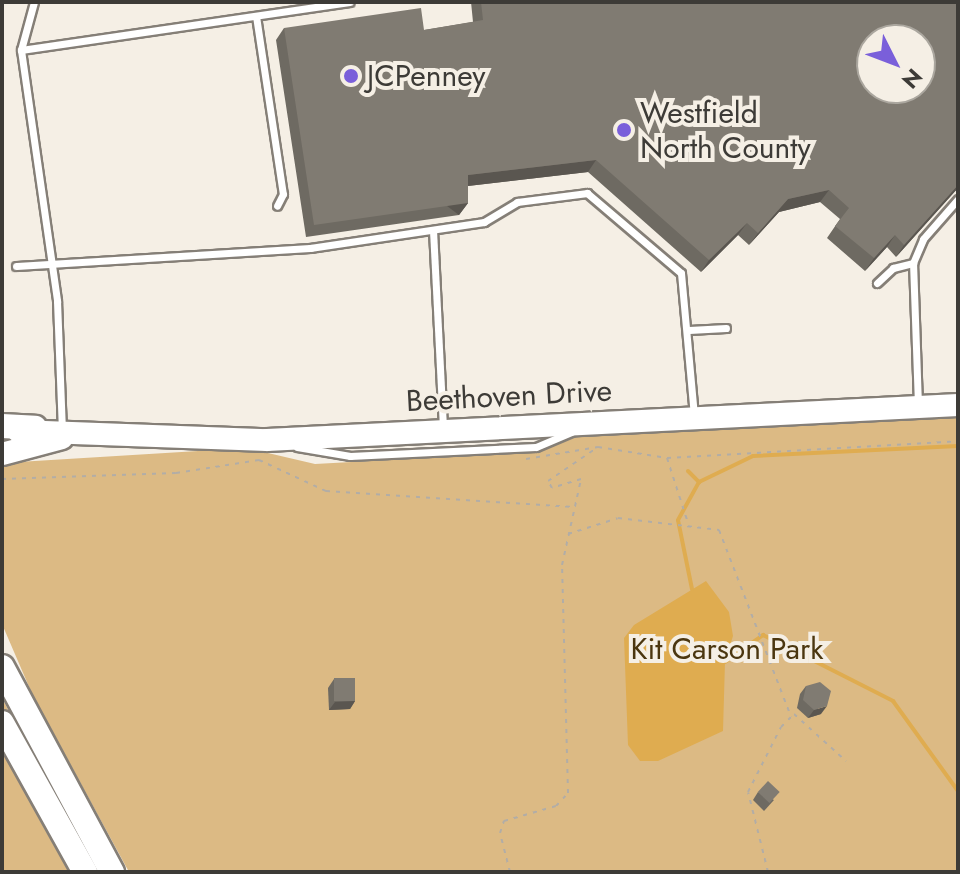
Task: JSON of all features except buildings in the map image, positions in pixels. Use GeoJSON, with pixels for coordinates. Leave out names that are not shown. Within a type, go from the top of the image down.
{"type":"FeatureCollection","features":[{"type":"Feature","properties":{"kind":"main road","name":"Beethoven Drive"},"geometry":{"type":"LineString","coordinates":[[2,454],[62,438],[267,440],[958,405]]}},
{"type":"Feature","properties":{"kind":"main road"},"geometry":{"type":"LineString","coordinates":[[2,426],[35,428]]}},
{"type":"Feature","properties":{"kind":"main road","name":"Beethoven Drive"},"geometry":{"type":"LineString","coordinates":[[2,433],[35,428],[62,438]]}},
{"type":"Feature","properties":{"kind":"main road"},"geometry":{"type":"LineString","coordinates":[[2,667],[112,872]]}},
{"type":"Feature","properties":{"kind":"main road"},"geometry":{"type":"LineString","coordinates":[[2,723],[85,872]]}},
{"type":"Feature","properties":{"kind":"lane"},"geometry":{"type":"LineString","coordinates":[[34,2],[21,50],[51,266],[62,438]]}},
{"type":"Feature","properties":{"kind":"lane"},"geometry":{"type":"LineString","coordinates":[[21,50],[350,2]]}},
{"type":"Feature","properties":{"kind":"lane"},"geometry":{"type":"LineString","coordinates":[[256,16],[283,194],[277,206]]}},
{"type":"Feature","properties":{"kind":"lane"},"geometry":{"type":"LineString","coordinates":[[16,266],[310,248],[484,222],[517,202],[593,195],[681,273],[689,330],[694,418]]}},
{"type":"Feature","properties":{"kind":"lane"},"geometry":{"type":"LineString","coordinates":[[918,407],[913,263],[923,239],[958,199]]}},
{"type":"Feature","properties":{"kind":"lane"},"geometry":{"type":"LineString","coordinates":[[433,230],[443,429]]}},
{"type":"Feature","properties":{"kind":"lane"},"geometry":{"type":"LineString","coordinates":[[877,283],[893,268],[913,263]]}},
{"type":"Feature","properties":{"kind":"lane"},"geometry":{"type":"LineString","coordinates":[[689,330],[726,328]]}},
{"type":"Feature","properties":{"kind":"lane"},"geometry":{"type":"LineString","coordinates":[[267,440],[350,456],[536,447],[591,422]]}},
{"type":"Feature","properties":{"kind":"path"},"geometry":{"type":"LineString","coordinates":[[510,872],[500,833],[504,821],[556,806],[568,793],[567,534],[581,479],[552,488],[548,481],[598,447],[667,458],[958,441]]}},
{"type":"Feature","properties":{"kind":"path"},"geometry":{"type":"LineString","coordinates":[[667,458],[687,521]]}},
{"type":"Feature","properties":{"kind":"path"},"geometry":{"type":"LineString","coordinates":[[2,479],[176,473],[259,460],[326,491],[573,507]]}},
{"type":"Feature","properties":{"kind":"path"},"geometry":{"type":"LineString","coordinates":[[567,534],[618,518],[687,521],[719,530],[733,552],[791,717],[846,761]]}},
{"type":"Feature","properties":{"kind":"path"},"geometry":{"type":"LineString","coordinates":[[768,872],[748,792],[791,717]]}},
{"type":"Feature","properties":{"kind":"green space","name":"Kit Carson Park"},"geometry":{"type":"Polygon","coordinates":[[[958,417],[958,872],[129,872],[33,696],[2,624],[2,463],[247,448],[315,464],[533,452],[592,428],[958,417]]]}},
{"type":"Feature","properties":{"kind":"green space"},"geometry":{"type":"Polygon","coordinates":[[[2,698],[21,735],[99,872],[2,872],[2,698]]]}},
{"type":"Feature","properties":{"kind":"shaded area"},"geometry":{"type":"Polygon","coordinates":[[[706,581],[729,612],[733,636],[725,662],[723,731],[658,761],[640,761],[628,745],[624,638],[634,625],[706,581]]]}},
{"type":"Feature","properties":{"kind":"waterway"},"geometry":{"type":"LineString","coordinates":[[692,589],[678,520],[699,482],[753,456],[958,446]]}},
{"type":"Feature","properties":{"kind":"waterway"},"geometry":{"type":"LineString","coordinates":[[688,471],[699,482]]}},
{"type":"Feature","properties":{"kind":"waterway"},"geometry":{"type":"LineString","coordinates":[[725,662],[763,635],[893,701],[958,791]]}},
{"type":"Feature","properties":{"kind":"place","name":"JCPenney"},"geometry":{"type":"Point","coordinates":[351,76]}},
{"type":"Feature","properties":{"kind":"place","name":"Westfield North County"},"geometry":{"type":"Point","coordinates":[624,130]}}]}
